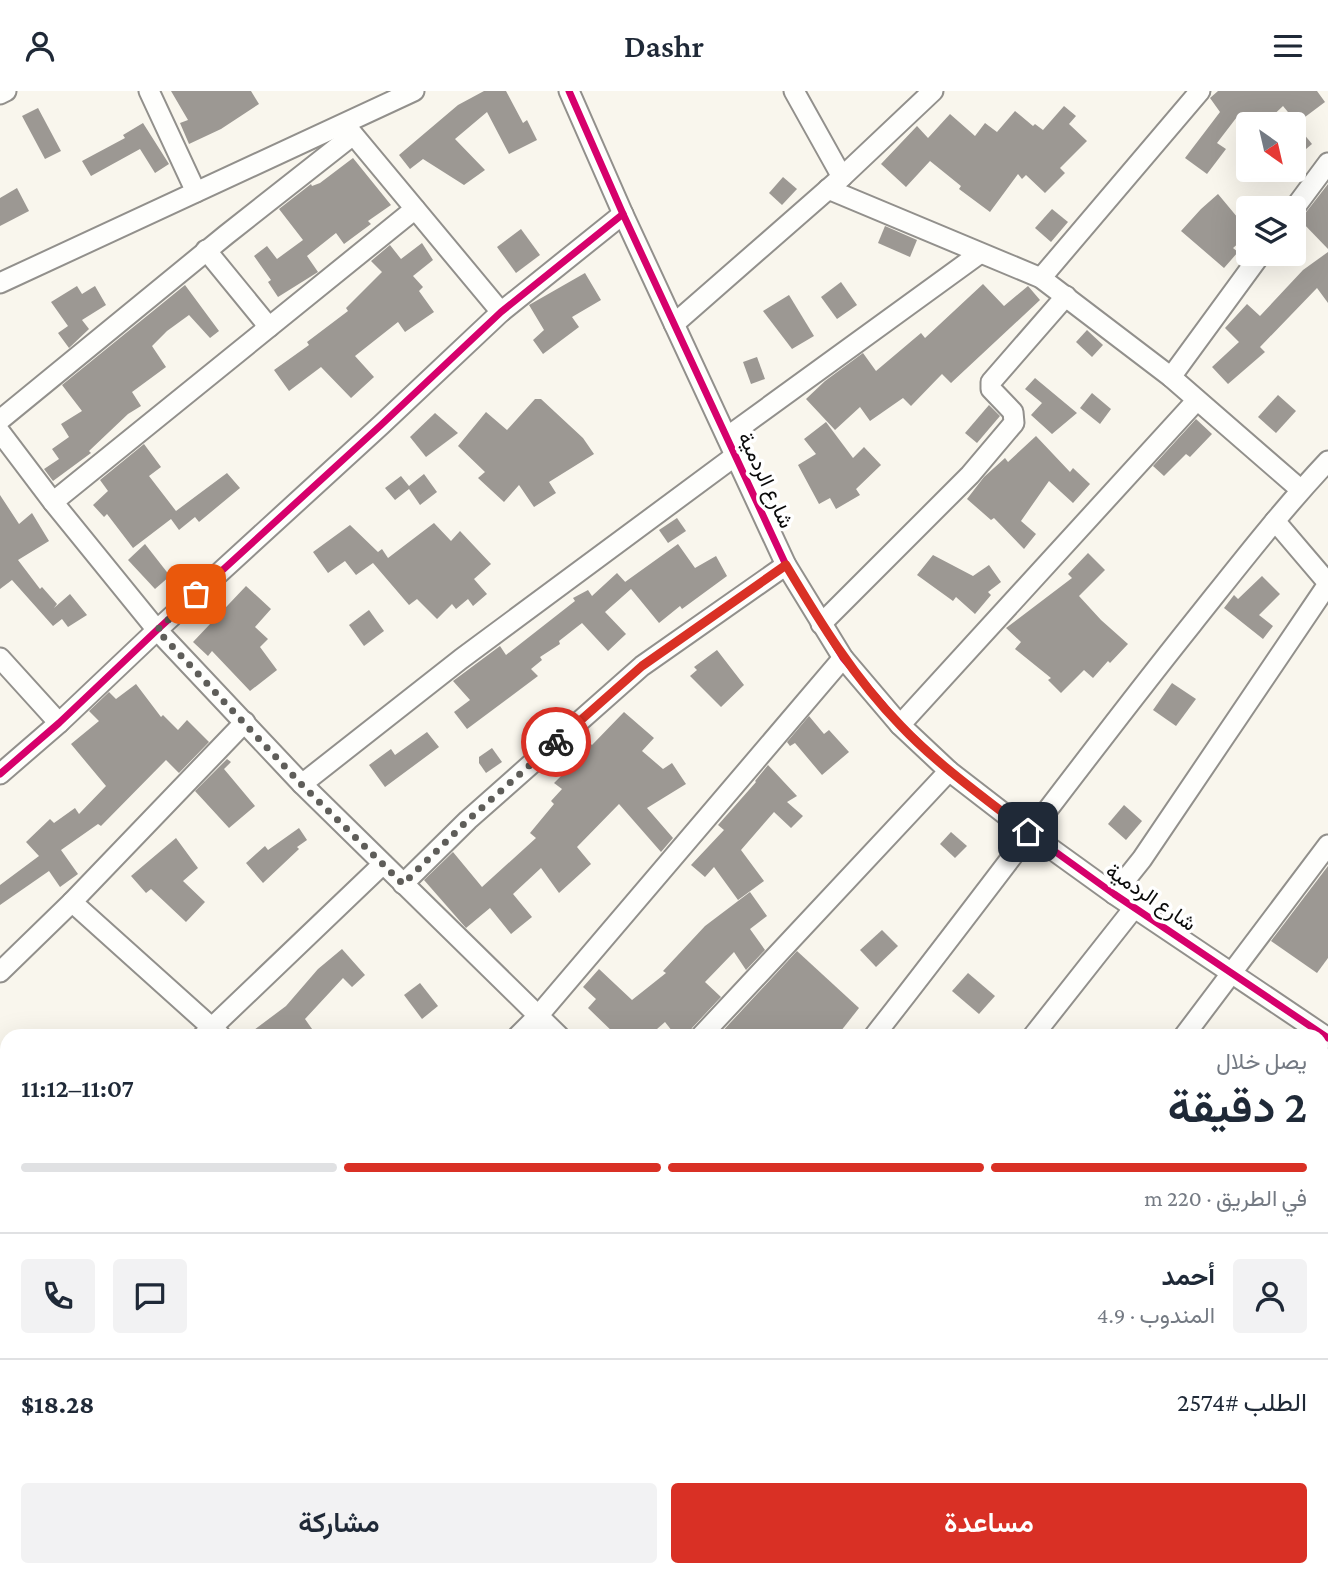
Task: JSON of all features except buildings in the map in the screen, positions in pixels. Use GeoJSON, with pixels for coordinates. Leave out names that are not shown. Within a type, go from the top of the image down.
{"type":"FeatureCollection","features":[{"type":"Feature","properties":{"kind":"street"},"geometry":{"type":"LineString","coordinates":[[0,94],[6,91]]}},
{"type":"Feature","properties":{"kind":"street"},"geometry":{"type":"LineString","coordinates":[[149,91],[196,192]]}},
{"type":"Feature","properties":{"kind":"street"},"geometry":{"type":"LineString","coordinates":[[0,283],[196,192],[348,129],[414,91]]}},
{"type":"Feature","properties":{"kind":"street","name":"شارع الردمية"},"geometry":{"type":"LineString","coordinates":[[569,91],[623,214],[786,565],[843,658],[900,725],[949,771],[1114,894],[1315,1029]]}},
{"type":"Feature","properties":{"kind":"street"},"geometry":{"type":"LineString","coordinates":[[794,91],[835,183],[979,254],[1041,278],[1171,377],[1301,490]]}},
{"type":"Feature","properties":{"kind":"street"},"geometry":{"type":"LineString","coordinates":[[674,324],[835,183],[933,91]]}},
{"type":"Feature","properties":{"kind":"street"},"geometry":{"type":"LineString","coordinates":[[1041,278],[1200,91]]}},
{"type":"Feature","properties":{"kind":"street"},"geometry":{"type":"LineString","coordinates":[[348,129],[500,312]]}},
{"type":"Feature","properties":{"kind":"street"},"geometry":{"type":"LineString","coordinates":[[0,420],[348,129]]}},
{"type":"Feature","properties":{"kind":"street"},"geometry":{"type":"LineString","coordinates":[[1303,196],[1328,163]]}},
{"type":"Feature","properties":{"kind":"street"},"geometry":{"type":"LineString","coordinates":[[53,502],[415,209]]}},
{"type":"Feature","properties":{"kind":"street"},"geometry":{"type":"LineString","coordinates":[[0,774],[59,723],[500,312],[623,214]]}},
{"type":"Feature","properties":{"kind":"street"},"geometry":{"type":"LineString","coordinates":[[206,250],[269,327]]}},
{"type":"Feature","properties":{"kind":"street"},"geometry":{"type":"LineString","coordinates":[[727,437],[979,254]]}},
{"type":"Feature","properties":{"kind":"street"},"geometry":{"type":"LineString","coordinates":[[1171,377],[1252,266]]}},
{"type":"Feature","properties":{"kind":"street"},"geometry":{"type":"LineString","coordinates":[[821,624],[970,475],[1014,423],[1013,412],[991,389],[990,384],[1066,296]]}},
{"type":"Feature","properties":{"kind":"street"},"geometry":{"type":"LineString","coordinates":[[900,725],[1197,400]]}},
{"type":"Feature","properties":{"kind":"street"},"geometry":{"type":"LineString","coordinates":[[0,432],[157,630],[302,785],[552,1029]]}},
{"type":"Feature","properties":{"kind":"street"},"geometry":{"type":"LineString","coordinates":[[302,785],[461,659],[735,456]]}},
{"type":"Feature","properties":{"kind":"street"},"geometry":{"type":"LineString","coordinates":[[879,1029],[1028,832],[1275,521],[1328,461]]}},
{"type":"Feature","properties":{"kind":"street"},"geometry":{"type":"LineString","coordinates":[[1114,894],[1142,859],[1328,584],[1275,521]]}},
{"type":"Feature","properties":{"kind":"street"},"geometry":{"type":"LineString","coordinates":[[403,884],[468,820],[642,666],[786,565]]}},
{"type":"Feature","properties":{"kind":"street"},"geometry":{"type":"LineString","coordinates":[[0,658],[59,723]]}},
{"type":"Feature","properties":{"kind":"street"},"geometry":{"type":"LineString","coordinates":[[526,1029],[843,658]]}},
{"type":"Feature","properties":{"kind":"street"},"geometry":{"type":"LineString","coordinates":[[0,972],[72,902],[245,722]]}},
{"type":"Feature","properties":{"kind":"street"},"geometry":{"type":"LineString","coordinates":[[708,1029],[949,771]]}},
{"type":"Feature","properties":{"kind":"street"},"geometry":{"type":"LineString","coordinates":[[1189,1029],[1326,853]]}},
{"type":"Feature","properties":{"kind":"street"},"geometry":{"type":"LineString","coordinates":[[216,1029],[383,865]]}},
{"type":"Feature","properties":{"kind":"street"},"geometry":{"type":"LineString","coordinates":[[72,902],[208,1029]]}},
{"type":"Feature","properties":{"kind":"street"},"geometry":{"type":"LineString","coordinates":[[1039,1029],[1134,908]]}},
{"type":"Feature","properties":{"kind":"cycle path"},"geometry":{"type":"LineString","coordinates":[[569,91],[623,214],[786,565],[843,658],[900,725],[949,771],[1114,894],[1315,1029]]}},
{"type":"Feature","properties":{"kind":"cycle path"},"geometry":{"type":"LineString","coordinates":[[0,774],[59,723],[501,312],[623,214]]}},
{"type":"Feature","properties":{"kind":"way so far"},"geometry":{"type":"LineString","coordinates":[[196,594],[157,630],[302,785],[403,884],[468,820],[556,742]]}},
{"type":"Feature","properties":{"kind":"route"},"geometry":{"type":"LineString","coordinates":[[556,742],[642,666],[786,565],[843,658],[900,725],[949,771],[1028,832]]}}]}
